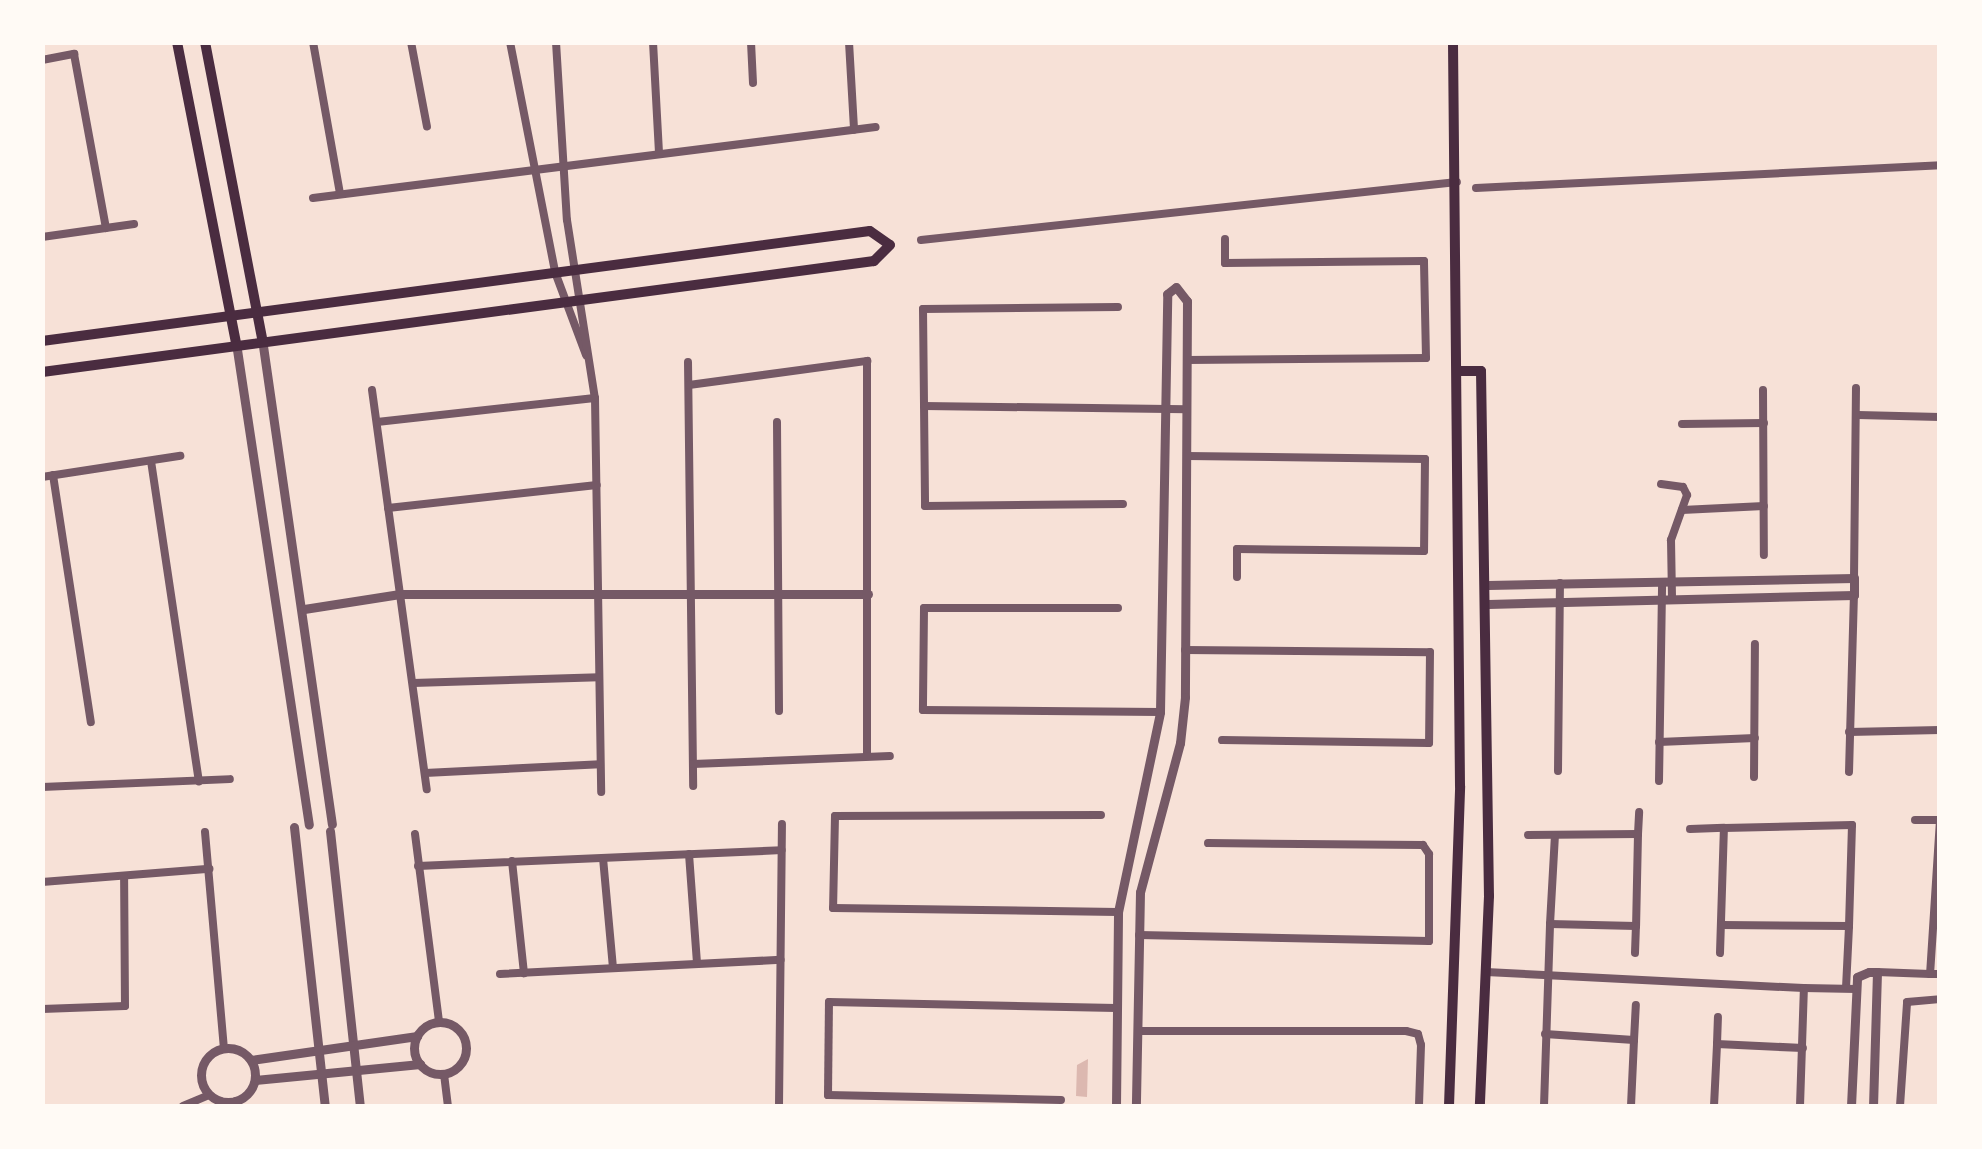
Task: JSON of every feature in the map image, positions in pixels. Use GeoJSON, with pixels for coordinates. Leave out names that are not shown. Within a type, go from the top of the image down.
{"type":"FeatureCollection","features":[{"type":"Feature","properties":{"kind":"main road"},"geometry":{"type":"LineString","coordinates":[[178,42],[236,343]]}},
{"type":"Feature","properties":{"kind":"main road"},"geometry":{"type":"LineString","coordinates":[[206,42],[262,339]]}},
{"type":"Feature","properties":{"kind":"main road"},"geometry":{"type":"LineString","coordinates":[[1450,1106],[1460,786],[1453,42]]}},
{"type":"Feature","properties":{"kind":"main road"},"geometry":{"type":"LineString","coordinates":[[42,341],[229,313],[870,231],[890,246],[874,261],[262,339],[42,372]]}},
{"type":"Feature","properties":{"kind":"main road"},"geometry":{"type":"LineString","coordinates":[[1458,371],[1482,371],[1488,604],[1486,972],[1480,1106]]}},
{"type":"Feature","properties":{"kind":"street"},"geometry":{"type":"LineString","coordinates":[[312,42],[340,194]]}},
{"type":"Feature","properties":{"kind":"street"},"geometry":{"type":"LineString","coordinates":[[411,42],[427,128]]}},
{"type":"Feature","properties":{"kind":"street"},"geometry":{"type":"LineString","coordinates":[[510,42],[555,272],[588,359]]}},
{"type":"Feature","properties":{"kind":"street"},"geometry":{"type":"LineString","coordinates":[[556,42],[573,270],[596,398],[601,792]]}},
{"type":"Feature","properties":{"kind":"street"},"geometry":{"type":"LineString","coordinates":[[653,42],[659,154]]}},
{"type":"Feature","properties":{"kind":"street"},"geometry":{"type":"LineString","coordinates":[[751,42],[752,83]]}},
{"type":"Feature","properties":{"kind":"street"},"geometry":{"type":"LineString","coordinates":[[849,42],[854,130]]}},
{"type":"Feature","properties":{"kind":"street"},"geometry":{"type":"LineString","coordinates":[[42,60],[74,54],[106,228]]}},
{"type":"Feature","properties":{"kind":"street"},"geometry":{"type":"LineString","coordinates":[[312,198],[876,127]]}},
{"type":"Feature","properties":{"kind":"street"},"geometry":{"type":"LineString","coordinates":[[1476,188],[1940,165]]}},
{"type":"Feature","properties":{"kind":"street"},"geometry":{"type":"LineString","coordinates":[[921,240],[1456,182]]}},
{"type":"Feature","properties":{"kind":"street"},"geometry":{"type":"LineString","coordinates":[[42,237],[134,224]]}},
{"type":"Feature","properties":{"kind":"street"},"geometry":{"type":"LineString","coordinates":[[1188,360],[1426,358],[1424,261],[1226,262],[1225,240]]}},
{"type":"Feature","properties":{"kind":"street"},"geometry":{"type":"LineString","coordinates":[[1116,1106],[1118,912],[1130,836],[1150,778],[1160,712],[1167,294],[1176,287],[1187,301],[1185,650],[1180,743],[1146,854],[1139,935],[1136,1106]]}},
{"type":"Feature","properties":{"kind":"street"},"geometry":{"type":"LineString","coordinates":[[1118,307],[923,308],[925,506],[1123,504]]}},
{"type":"Feature","properties":{"kind":"street"},"geometry":{"type":"LineString","coordinates":[[262,339],[322,748],[360,1106]]}},
{"type":"Feature","properties":{"kind":"street"},"geometry":{"type":"LineString","coordinates":[[236,343],[309,825]]}},
{"type":"Feature","properties":{"kind":"street"},"geometry":{"type":"LineString","coordinates":[[688,385],[866,361],[867,756]]}},
{"type":"Feature","properties":{"kind":"street"},"geometry":{"type":"LineString","coordinates":[[688,362],[694,786]]}},
{"type":"Feature","properties":{"kind":"street"},"geometry":{"type":"LineString","coordinates":[[1849,772],[1856,388]]}},
{"type":"Feature","properties":{"kind":"street"},"geometry":{"type":"LineString","coordinates":[[372,390],[427,789]]}},
{"type":"Feature","properties":{"kind":"street"},"geometry":{"type":"LineString","coordinates":[[1763,390],[1764,555]]}},
{"type":"Feature","properties":{"kind":"street"},"geometry":{"type":"LineString","coordinates":[[376,422],[596,398]]}},
{"type":"Feature","properties":{"kind":"street"},"geometry":{"type":"LineString","coordinates":[[924,406],[1186,409]]}},
{"type":"Feature","properties":{"kind":"street"},"geometry":{"type":"LineString","coordinates":[[1858,415],[1940,417]]}},
{"type":"Feature","properties":{"kind":"street"},"geometry":{"type":"LineString","coordinates":[[777,422],[779,711]]}},
{"type":"Feature","properties":{"kind":"street"},"geometry":{"type":"LineString","coordinates":[[1682,424],[1764,423]]}},
{"type":"Feature","properties":{"kind":"street"},"geometry":{"type":"LineString","coordinates":[[91,722],[48,476],[180,456]]}},
{"type":"Feature","properties":{"kind":"street"},"geometry":{"type":"LineString","coordinates":[[1187,456],[1425,458],[1424,550],[1237,549],[1237,577]]}},
{"type":"Feature","properties":{"kind":"street"},"geometry":{"type":"LineString","coordinates":[[151,460],[198,780]]}},
{"type":"Feature","properties":{"kind":"street"},"geometry":{"type":"LineString","coordinates":[[1659,781],[1667,584],[1671,540],[1682,510],[1684,487],[1661,484]]}},
{"type":"Feature","properties":{"kind":"street"},"geometry":{"type":"LineString","coordinates":[[388,508],[596,485]]}},
{"type":"Feature","properties":{"kind":"street"},"geometry":{"type":"LineString","coordinates":[[1682,510],[1764,506]]}},
{"type":"Feature","properties":{"kind":"street"},"geometry":{"type":"LineString","coordinates":[[1488,584],[1854,578]]}},
{"type":"Feature","properties":{"kind":"street"},"geometry":{"type":"LineString","coordinates":[[1558,771],[1560,583]]}},
{"type":"Feature","properties":{"kind":"street"},"geometry":{"type":"LineString","coordinates":[[304,609],[400,594],[691,590],[868,594]]}},
{"type":"Feature","properties":{"kind":"street"},"geometry":{"type":"LineString","coordinates":[[1163,592],[1184,593]]}},
{"type":"Feature","properties":{"kind":"street"},"geometry":{"type":"LineString","coordinates":[[1488,604],[1854,595]]}},
{"type":"Feature","properties":{"kind":"street"},"geometry":{"type":"LineString","coordinates":[[1118,608],[924,608],[923,710],[1160,712]]}},
{"type":"Feature","properties":{"kind":"street"},"geometry":{"type":"LineString","coordinates":[[1754,777],[1755,644]]}},
{"type":"Feature","properties":{"kind":"street"},"geometry":{"type":"LineString","coordinates":[[1185,650],[1430,652],[1429,742],[1222,740]]}},
{"type":"Feature","properties":{"kind":"street"},"geometry":{"type":"LineString","coordinates":[[412,684],[599,677]]}},
{"type":"Feature","properties":{"kind":"street"},"geometry":{"type":"LineString","coordinates":[[1849,732],[1940,730]]}},
{"type":"Feature","properties":{"kind":"street"},"geometry":{"type":"LineString","coordinates":[[1659,742],[1755,738]]}},
{"type":"Feature","properties":{"kind":"street"},"geometry":{"type":"LineString","coordinates":[[298,752],[322,748]]}},
{"type":"Feature","properties":{"kind":"street"},"geometry":{"type":"LineString","coordinates":[[693,764],[890,756]]}},
{"type":"Feature","properties":{"kind":"street"},"geometry":{"type":"LineString","coordinates":[[425,773],[600,764]]}},
{"type":"Feature","properties":{"kind":"street"},"geometry":{"type":"LineString","coordinates":[[1150,778],[1169,786]]}},
{"type":"Feature","properties":{"kind":"street"},"geometry":{"type":"LineString","coordinates":[[42,786],[230,780]]}},
{"type":"Feature","properties":{"kind":"street"},"geometry":{"type":"LineString","coordinates":[[1851,1106],[1849,926],[1853,810]]}},
{"type":"Feature","properties":{"kind":"street"},"geometry":{"type":"LineString","coordinates":[[1635,953],[1639,812]]}},
{"type":"Feature","properties":{"kind":"street"},"geometry":{"type":"LineString","coordinates":[[1101,815],[835,816],[833,908],[1118,912]]}},
{"type":"Feature","properties":{"kind":"street"},"geometry":{"type":"LineString","coordinates":[[1851,989],[1861,974],[1935,974],[1938,820],[1914,820]]}},
{"type":"Feature","properties":{"kind":"street"},"geometry":{"type":"LineString","coordinates":[[778,1106],[782,824]]}},
{"type":"Feature","properties":{"kind":"street"},"geometry":{"type":"LineString","coordinates":[[1690,828],[1852,825]]}},
{"type":"Feature","properties":{"kind":"street"},"geometry":{"type":"LineString","coordinates":[[294,827],[325,1106]]}},
{"type":"Feature","properties":{"kind":"street"},"geometry":{"type":"LineString","coordinates":[[1720,953],[1724,828]]}},
{"type":"Feature","properties":{"kind":"street"},"geometry":{"type":"LineString","coordinates":[[205,832],[224,1048]]}},
{"type":"Feature","properties":{"kind":"street"},"geometry":{"type":"LineString","coordinates":[[415,834],[439,1022]]}},
{"type":"Feature","properties":{"kind":"street"},"geometry":{"type":"LineString","coordinates":[[1528,835],[1638,834]]}},
{"type":"Feature","properties":{"kind":"street"},"geometry":{"type":"LineString","coordinates":[[1544,1106],[1546,974],[1555,835]]}},
{"type":"Feature","properties":{"kind":"street"},"geometry":{"type":"LineString","coordinates":[[1139,935],[1429,941],[1429,854],[1422,845],[1208,842]]}},
{"type":"Feature","properties":{"kind":"street"},"geometry":{"type":"LineString","coordinates":[[418,866],[782,850]]}},
{"type":"Feature","properties":{"kind":"street"},"geometry":{"type":"LineString","coordinates":[[690,854],[697,964]]}},
{"type":"Feature","properties":{"kind":"street"},"geometry":{"type":"LineString","coordinates":[[603,858],[613,968]]}},
{"type":"Feature","properties":{"kind":"street"},"geometry":{"type":"LineString","coordinates":[[512,862],[524,973]]}},
{"type":"Feature","properties":{"kind":"street"},"geometry":{"type":"LineString","coordinates":[[42,882],[209,869]]}},
{"type":"Feature","properties":{"kind":"street"},"geometry":{"type":"LineString","coordinates":[[42,1009],[125,1006],[124,876]]}},
{"type":"Feature","properties":{"kind":"street"},"geometry":{"type":"LineString","coordinates":[[1550,924],[1636,926]]}},
{"type":"Feature","properties":{"kind":"street"},"geometry":{"type":"LineString","coordinates":[[1722,925],[1849,926]]}},
{"type":"Feature","properties":{"kind":"street"},"geometry":{"type":"LineString","coordinates":[[500,974],[780,960]]}},
{"type":"Feature","properties":{"kind":"street"},"geometry":{"type":"LineString","coordinates":[[1117,968],[1138,969]]}},
{"type":"Feature","properties":{"kind":"street"},"geometry":{"type":"LineString","coordinates":[[1486,972],[1851,989]]}},
{"type":"Feature","properties":{"kind":"street"},"geometry":{"type":"LineString","coordinates":[[1873,1106],[1877,972]]}},
{"type":"Feature","properties":{"kind":"street"},"geometry":{"type":"LineString","coordinates":[[1800,1106],[1804,988]]}},
{"type":"Feature","properties":{"kind":"street"},"geometry":{"type":"LineString","coordinates":[[1900,1106],[1907,1002],[1940,999]]}},
{"type":"Feature","properties":{"kind":"street"},"geometry":{"type":"LineString","coordinates":[[1061,1100],[828,1094],[829,1002],[1116,1008]]}},
{"type":"Feature","properties":{"kind":"street"},"geometry":{"type":"LineString","coordinates":[[1631,1106],[1636,1005]]}},
{"type":"Feature","properties":{"kind":"street"},"geometry":{"type":"LineString","coordinates":[[1714,1106],[1718,1017]]}},
{"type":"Feature","properties":{"kind":"street"},"geometry":{"type":"LineString","coordinates":[[224,1048],[251,1060],[417,1036],[439,1022],[455,1027],[465,1041],[464,1058],[444,1074]]}},
{"type":"Feature","properties":{"kind":"street"},"geometry":{"type":"LineString","coordinates":[[1140,1031],[1406,1030],[1418,1034],[1421,1044],[1419,1106]]}},
{"type":"Feature","properties":{"kind":"street"},"geometry":{"type":"LineString","coordinates":[[1546,1034],[1634,1040]]}},
{"type":"Feature","properties":{"kind":"street"},"geometry":{"type":"LineString","coordinates":[[417,1036],[420,1064]]}},
{"type":"Feature","properties":{"kind":"street"},"geometry":{"type":"LineString","coordinates":[[1717,1044],[1802,1048]]}},
{"type":"Feature","properties":{"kind":"street"},"geometry":{"type":"LineString","coordinates":[[224,1048],[202,1066],[209,1094],[220,1104],[237,1104],[255,1080],[420,1064],[444,1074]]}},
{"type":"Feature","properties":{"kind":"street"},"geometry":{"type":"LineString","coordinates":[[251,1060],[255,1080]]}},
{"type":"Feature","properties":{"kind":"street"},"geometry":{"type":"LineString","coordinates":[[444,1074],[448,1106]]}},
{"type":"Feature","properties":{"kind":"street"},"geometry":{"type":"LineString","coordinates":[[183,1106],[209,1094]]}},
{"type":"Feature","properties":{"kind":"shaded area"},"geometry":{"type":"Polygon","coordinates":[[[1088,1059],[1087,1097],[1076,1096],[1077,1065],[1088,1059]]]}}]}
